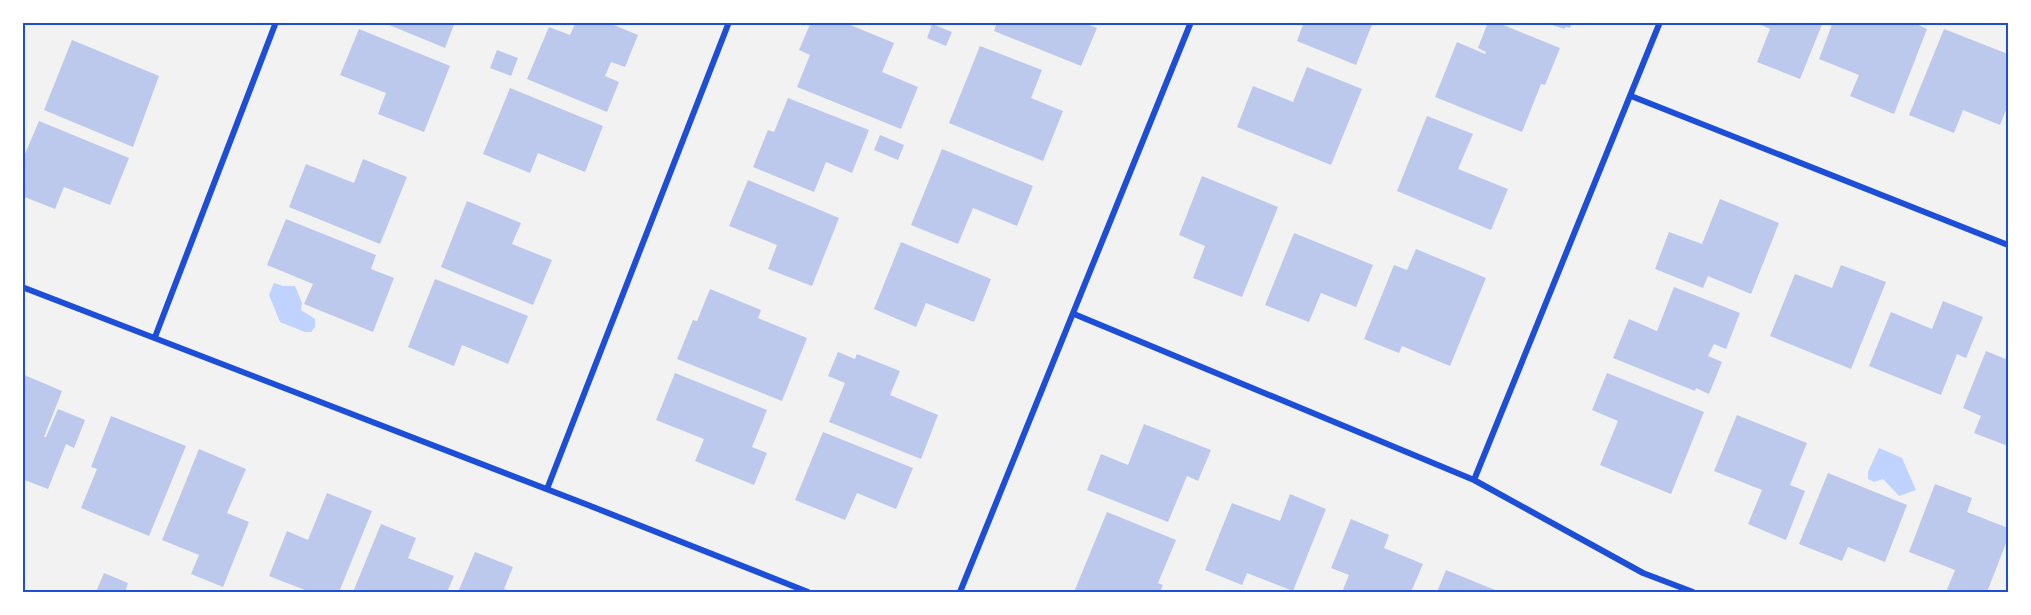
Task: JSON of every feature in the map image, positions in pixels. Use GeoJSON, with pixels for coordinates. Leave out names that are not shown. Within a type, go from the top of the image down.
{"type":"FeatureCollection","features":[{"type":"Feature","properties":{"kind":"street"},"geometry":{"type":"LineString","coordinates":[[155,337],[276,22]]}},
{"type":"Feature","properties":{"kind":"street"},"geometry":{"type":"LineString","coordinates":[[547,489],[729,22]]}},
{"type":"Feature","properties":{"kind":"street"},"geometry":{"type":"LineString","coordinates":[[960,592],[1191,22]]}},
{"type":"Feature","properties":{"kind":"street"},"geometry":{"type":"LineString","coordinates":[[1474,480],[1660,22]]}},
{"type":"Feature","properties":{"kind":"street"},"geometry":{"type":"LineString","coordinates":[[1631,96],[2008,246]]}},
{"type":"Feature","properties":{"kind":"street"},"geometry":{"type":"LineString","coordinates":[[22,287],[808,592]]}},
{"type":"Feature","properties":{"kind":"street"},"geometry":{"type":"LineString","coordinates":[[1074,314],[1474,480],[1643,573],[1693,592]]}},
{"type":"Feature","properties":{"kind":"water"},"geometry":{"type":"Polygon","coordinates":[[[274,283],[295,286],[302,303],[301,310],[315,319],[315,327],[311,332],[305,332],[280,322],[269,295],[274,283]]]}},
{"type":"Feature","properties":{"kind":"water"},"geometry":{"type":"Polygon","coordinates":[[[1879,448],[1902,458],[1916,490],[1899,496],[1883,479],[1874,482],[1868,479],[1868,472],[1879,448]]]}},
{"type":"Feature","properties":{"kind":"building"},"geometry":{"type":"Polygon","coordinates":[[[382,22],[455,22],[445,48],[382,22]]]}},
{"type":"Feature","properties":{"kind":"building"},"geometry":{"type":"Polygon","coordinates":[[[576,22],[607,22],[638,35],[625,67],[611,62],[605,76],[619,82],[607,112],[527,79],[549,27],[570,35],[576,22]]]}},
{"type":"Feature","properties":{"kind":"building"},"geometry":{"type":"Polygon","coordinates":[[[811,22],[843,22],[894,43],[882,72],[918,87],[901,129],[797,87],[810,55],[799,50],[811,22]]]}},
{"type":"Feature","properties":{"kind":"building"},"geometry":{"type":"Polygon","coordinates":[[[997,22],[1082,22],[1097,28],[1081,66],[994,31],[997,22]]]}},
{"type":"Feature","properties":{"kind":"building"},"geometry":{"type":"Polygon","coordinates":[[[1304,22],[1373,22],[1356,65],[1297,41],[1304,22]]]}},
{"type":"Feature","properties":{"kind":"building"},"geometry":{"type":"Polygon","coordinates":[[[1488,22],[1496,22],[1560,48],[1545,85],[1541,84],[1522,132],[1435,97],[1457,42],[1485,54],[1486,52],[1478,48],[1488,22]]]}},
{"type":"Feature","properties":{"kind":"building"},"geometry":{"type":"Polygon","coordinates":[[[1572,22],[1570,28],[1564,29],[1547,23],[1572,22]]]}},
{"type":"Feature","properties":{"kind":"building"},"geometry":{"type":"Polygon","coordinates":[[[1755,22],[1823,22],[1800,79],[1757,62],[1770,29],[1755,22]]]}},
{"type":"Feature","properties":{"kind":"building"},"geometry":{"type":"Polygon","coordinates":[[[1833,22],[1912,22],[1927,29],[1894,114],[1850,96],[1859,75],[1819,59],[1833,22]]]}},
{"type":"Feature","properties":{"kind":"building"},"geometry":{"type":"Polygon","coordinates":[[[932,24],[952,32],[946,46],[927,38],[932,24]]]}},
{"type":"Feature","properties":{"kind":"building"},"geometry":{"type":"Polygon","coordinates":[[[359,29],[450,66],[424,132],[378,114],[386,93],[340,75],[359,29]]]}},
{"type":"Feature","properties":{"kind":"building"},"geometry":{"type":"Polygon","coordinates":[[[1944,29],[2008,54],[2008,105],[2000,125],[1963,110],[1954,133],[1909,115],[1944,29]]]}},
{"type":"Feature","properties":{"kind":"building"},"geometry":{"type":"Polygon","coordinates":[[[72,40],[159,76],[133,147],[44,110],[72,40]]]}},
{"type":"Feature","properties":{"kind":"building"},"geometry":{"type":"Polygon","coordinates":[[[980,46],[1042,70],[1031,98],[1063,111],[1043,161],[949,123],[980,46]]]}},
{"type":"Feature","properties":{"kind":"building"},"geometry":{"type":"Polygon","coordinates":[[[497,50],[518,58],[511,76],[490,68],[497,50]]]}},
{"type":"Feature","properties":{"kind":"building"},"geometry":{"type":"Polygon","coordinates":[[[1307,67],[1362,89],[1331,165],[1237,127],[1253,86],[1293,102],[1307,67]]]}},
{"type":"Feature","properties":{"kind":"building"},"geometry":{"type":"Polygon","coordinates":[[[510,88],[603,126],[585,172],[538,153],[530,173],[483,154],[510,88]]]}},
{"type":"Feature","properties":{"kind":"building"},"geometry":{"type":"Polygon","coordinates":[[[788,98],[869,130],[852,173],[826,162],[814,192],[753,167],[768,130],[774,132],[788,98]]]}},
{"type":"Feature","properties":{"kind":"building"},"geometry":{"type":"Polygon","coordinates":[[[1427,116],[1473,134],[1458,169],[1508,189],[1491,230],[1397,191],[1427,116]]]}},
{"type":"Feature","properties":{"kind":"building"},"geometry":{"type":"Polygon","coordinates":[[[39,121],[129,158],[110,205],[64,187],[55,209],[22,196],[22,161],[39,121]]]}},
{"type":"Feature","properties":{"kind":"building"},"geometry":{"type":"Polygon","coordinates":[[[880,135],[904,145],[898,160],[874,150],[880,135]]]}},
{"type":"Feature","properties":{"kind":"building"},"geometry":{"type":"Polygon","coordinates":[[[942,149],[1033,186],[1017,226],[973,208],[958,244],[911,225],[942,149]]]}},
{"type":"Feature","properties":{"kind":"building"},"geometry":{"type":"Polygon","coordinates":[[[363,159],[407,177],[380,244],[289,207],[306,164],[354,183],[363,159]]]}},
{"type":"Feature","properties":{"kind":"building"},"geometry":{"type":"Polygon","coordinates":[[[1202,176],[1278,207],[1242,297],[1193,278],[1205,246],[1179,235],[1202,176]]]}},
{"type":"Feature","properties":{"kind":"building"},"geometry":{"type":"Polygon","coordinates":[[[748,180],[839,218],[812,286],[768,269],[777,245],[729,226],[748,180]]]}},
{"type":"Feature","properties":{"kind":"building"},"geometry":{"type":"Polygon","coordinates":[[[1720,199],[1779,223],[1751,294],[1708,276],[1703,288],[1655,269],[1669,232],[1702,244],[1720,199]]]}},
{"type":"Feature","properties":{"kind":"building"},"geometry":{"type":"Polygon","coordinates":[[[467,201],[521,223],[512,244],[552,260],[533,305],[441,267],[467,201]]]}},
{"type":"Feature","properties":{"kind":"building"},"geometry":{"type":"Polygon","coordinates":[[[286,219],[376,255],[371,269],[394,278],[373,332],[304,304],[313,284],[267,265],[286,219]]]}},
{"type":"Feature","properties":{"kind":"building"},"geometry":{"type":"Polygon","coordinates":[[[1294,233],[1373,265],[1356,307],[1321,293],[1309,322],[1265,305],[1294,233]]]}},
{"type":"Feature","properties":{"kind":"building"},"geometry":{"type":"Polygon","coordinates":[[[901,242],[991,279],[974,322],[926,303],[916,327],[874,309],[901,242]]]}},
{"type":"Feature","properties":{"kind":"building"},"geometry":{"type":"Polygon","coordinates":[[[1416,249],[1486,278],[1450,366],[1402,346],[1399,353],[1364,339],[1394,265],[1407,270],[1416,249]]]}},
{"type":"Feature","properties":{"kind":"building"},"geometry":{"type":"Polygon","coordinates":[[[1841,265],[1886,282],[1851,369],[1770,336],[1795,274],[1832,288],[1841,265]]]}},
{"type":"Feature","properties":{"kind":"building"},"geometry":{"type":"Polygon","coordinates":[[[435,279],[528,316],[508,364],[462,345],[454,366],[408,347],[435,279]]]}},
{"type":"Feature","properties":{"kind":"building"},"geometry":{"type":"Polygon","coordinates":[[[1674,287],[1740,313],[1726,349],[1714,344],[1708,356],[1722,362],[1709,394],[1696,388],[1695,391],[1613,358],[1629,319],[1657,331],[1674,287]]]}},
{"type":"Feature","properties":{"kind":"building"},"geometry":{"type":"Polygon","coordinates":[[[710,289],[761,310],[758,318],[807,338],[782,401],[677,359],[693,320],[697,321],[710,289]]]}},
{"type":"Feature","properties":{"kind":"building"},"geometry":{"type":"Polygon","coordinates":[[[1943,301],[1983,317],[1966,358],[1957,354],[1941,395],[1869,366],[1891,312],[1932,329],[1943,301]]]}},
{"type":"Feature","properties":{"kind":"building"},"geometry":{"type":"Polygon","coordinates":[[[1986,351],[2008,360],[2008,446],[1974,433],[1981,416],[1963,408],[1986,351]]]}},
{"type":"Feature","properties":{"kind":"building"},"geometry":{"type":"Polygon","coordinates":[[[838,352],[855,359],[857,354],[900,371],[890,395],[938,415],[921,459],[829,422],[845,383],[828,376],[838,352]]]}},
{"type":"Feature","properties":{"kind":"building"},"geometry":{"type":"Polygon","coordinates":[[[675,373],[767,410],[752,447],[767,453],[754,485],[695,461],[704,439],[656,420],[675,373]]]}},
{"type":"Feature","properties":{"kind":"building"},"geometry":{"type":"Polygon","coordinates":[[[1607,373],[1704,412],[1671,494],[1600,465],[1618,421],[1592,410],[1607,373]]]}},
{"type":"Feature","properties":{"kind":"building"},"geometry":{"type":"Polygon","coordinates":[[[22,374],[62,391],[44,437],[58,409],[85,420],[74,448],[66,444],[48,489],[22,479],[22,374]]]}},
{"type":"Feature","properties":{"kind":"building"},"geometry":{"type":"Polygon","coordinates":[[[1737,415],[1807,443],[1790,485],[1805,491],[1786,540],[1748,524],[1762,490],[1714,471],[1737,415]]]}},
{"type":"Feature","properties":{"kind":"building"},"geometry":{"type":"Polygon","coordinates":[[[111,416],[186,446],[149,536],[81,508],[97,469],[91,467],[111,416]]]}},
{"type":"Feature","properties":{"kind":"building"},"geometry":{"type":"Polygon","coordinates":[[[1144,424],[1211,450],[1198,481],[1187,476],[1168,522],[1087,490],[1101,454],[1128,465],[1144,424]]]}},
{"type":"Feature","properties":{"kind":"building"},"geometry":{"type":"Polygon","coordinates":[[[823,432],[913,468],[896,509],[857,493],[845,520],[795,500],[823,432]]]}},
{"type":"Feature","properties":{"kind":"building"},"geometry":{"type":"Polygon","coordinates":[[[199,449],[246,469],[227,513],[249,522],[223,587],[191,574],[199,555],[162,540],[199,449]]]}},
{"type":"Feature","properties":{"kind":"building"},"geometry":{"type":"Polygon","coordinates":[[[1828,473],[1907,505],[1885,562],[1848,547],[1842,561],[1799,544],[1828,473]]]}},
{"type":"Feature","properties":{"kind":"building"},"geometry":{"type":"Polygon","coordinates":[[[1935,484],[1972,498],[1967,512],[2008,528],[2008,538],[1987,592],[1946,592],[1955,570],[1909,552],[1935,484]]]}},
{"type":"Feature","properties":{"kind":"building"},"geometry":{"type":"Polygon","coordinates":[[[327,493],[372,511],[339,592],[310,592],[269,576],[287,531],[308,540],[327,493]]]}},
{"type":"Feature","properties":{"kind":"building"},"geometry":{"type":"Polygon","coordinates":[[[1290,494],[1326,509],[1293,591],[1247,573],[1242,585],[1205,570],[1232,503],[1280,521],[1290,494]]]}},
{"type":"Feature","properties":{"kind":"building"},"geometry":{"type":"Polygon","coordinates":[[[1107,512],[1176,540],[1158,583],[1163,585],[1160,592],[1074,592],[1107,512]]]}},
{"type":"Feature","properties":{"kind":"building"},"geometry":{"type":"Polygon","coordinates":[[[1351,519],[1389,535],[1384,548],[1423,564],[1411,592],[1342,592],[1349,575],[1331,568],[1351,519]]]}},
{"type":"Feature","properties":{"kind":"building"},"geometry":{"type":"Polygon","coordinates":[[[381,524],[416,538],[408,558],[454,576],[447,592],[353,592],[381,524]]]}},
{"type":"Feature","properties":{"kind":"building"},"geometry":{"type":"Polygon","coordinates":[[[475,552],[513,567],[504,589],[513,592],[458,592],[475,552]]]}},
{"type":"Feature","properties":{"kind":"building"},"geometry":{"type":"Polygon","coordinates":[[[1446,570],[1500,592],[1437,592],[1446,570]]]}},
{"type":"Feature","properties":{"kind":"building"},"geometry":{"type":"Polygon","coordinates":[[[104,573],[128,583],[125,592],[96,592],[104,573]]]}}]}
